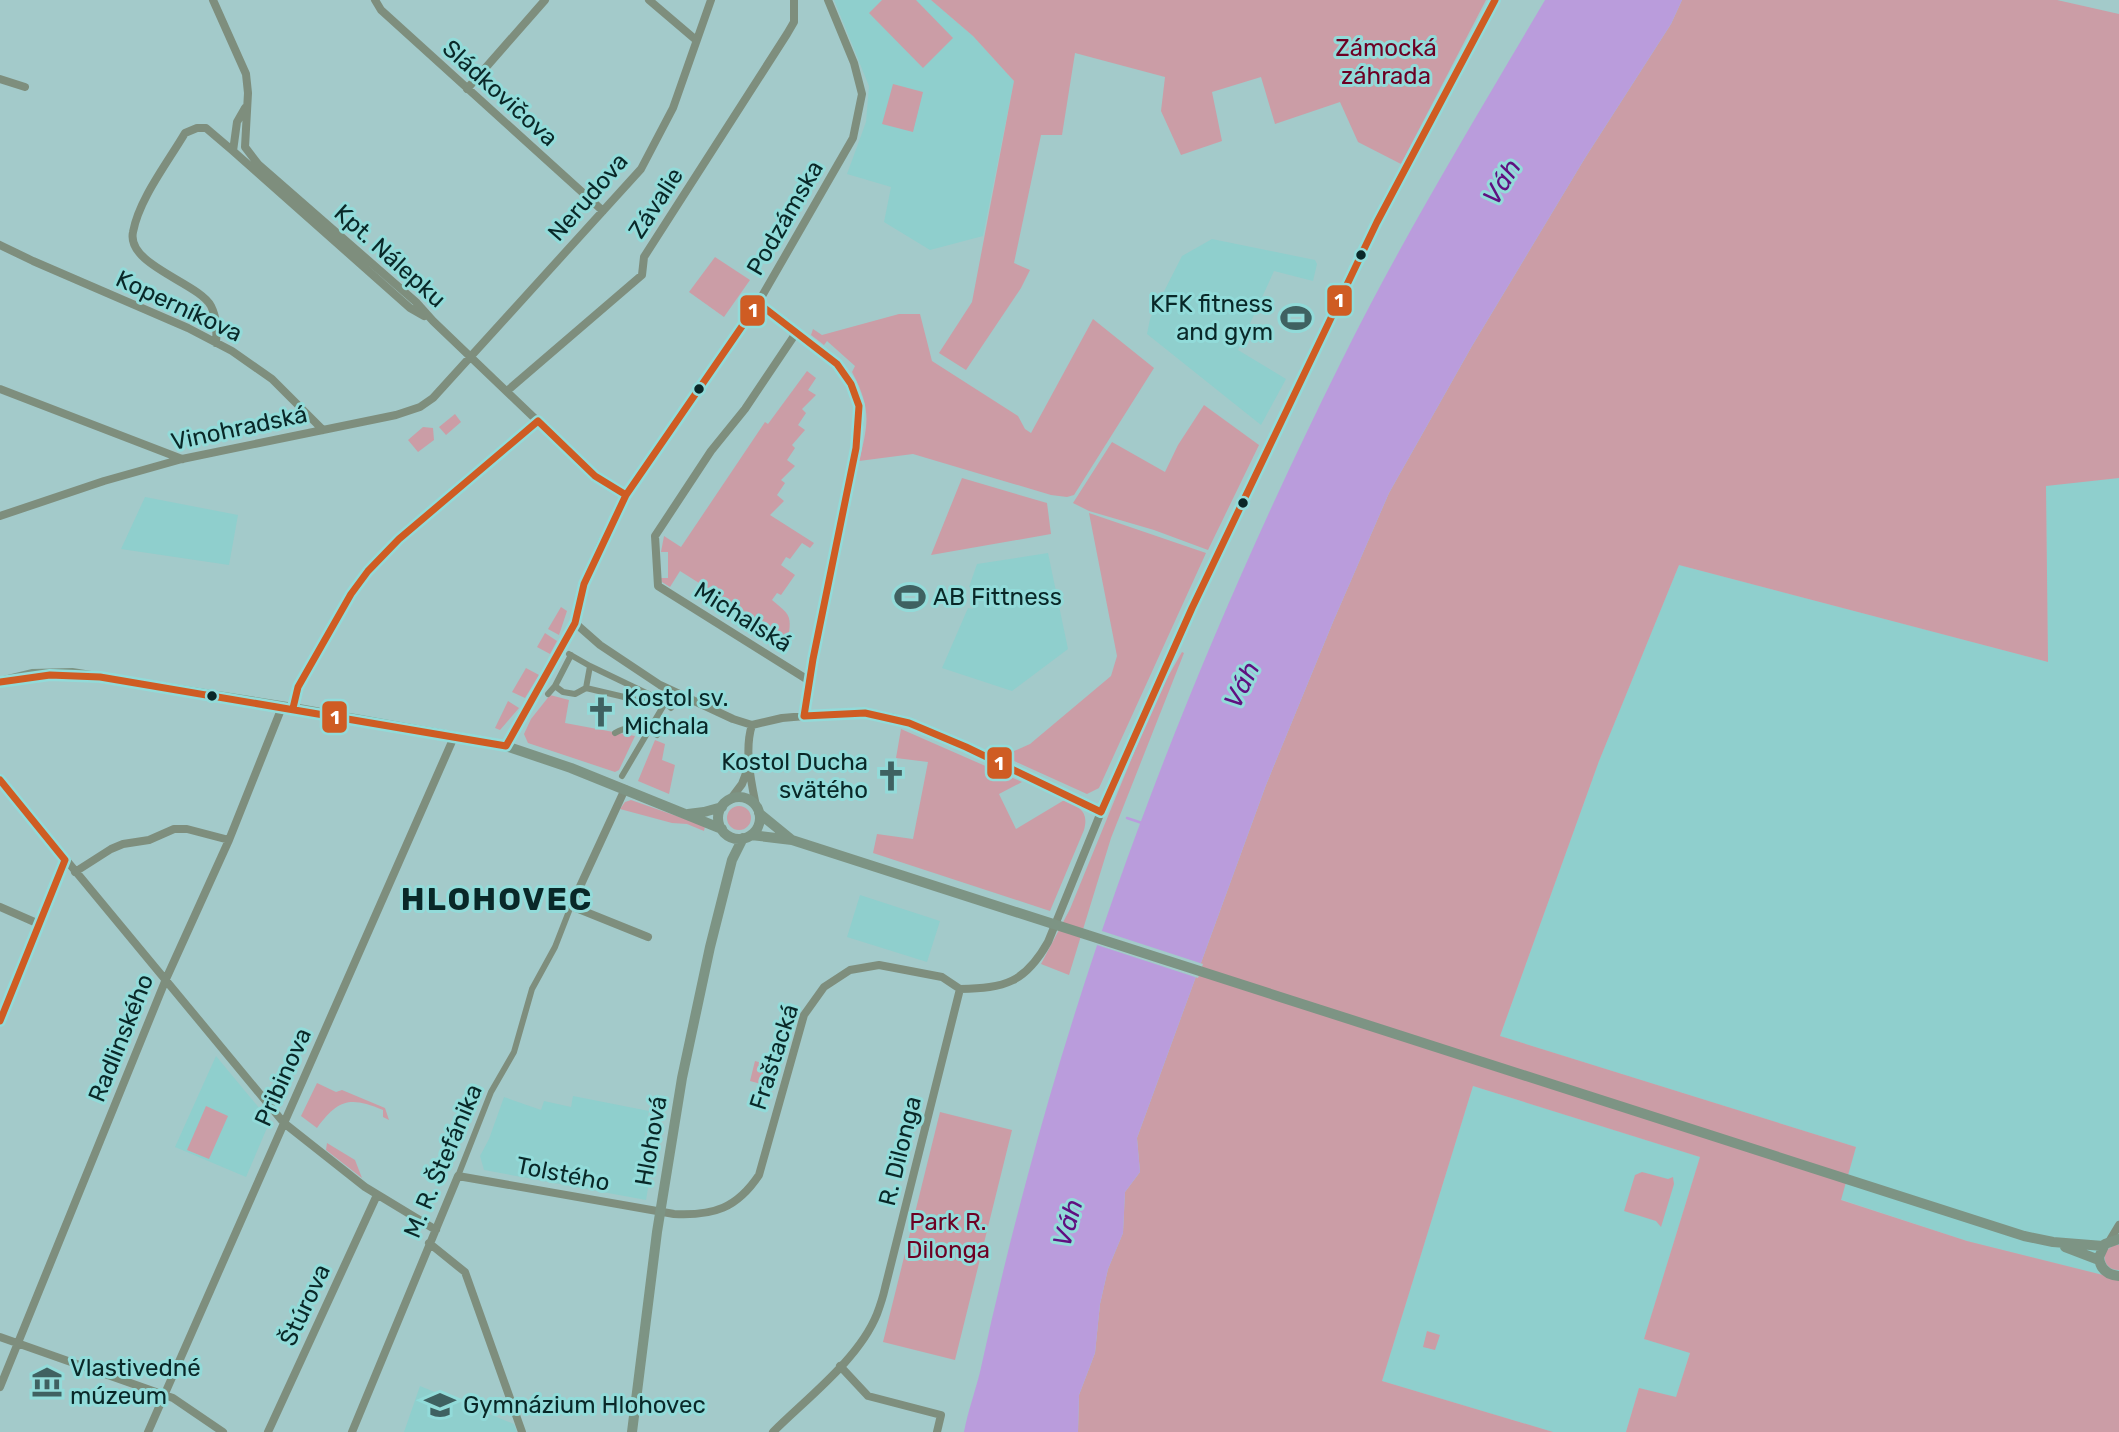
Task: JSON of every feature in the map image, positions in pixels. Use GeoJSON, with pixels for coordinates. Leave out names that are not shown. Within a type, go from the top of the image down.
{"type":"FeatureCollection","features":[{"type":"Feature","properties":{"kind":"main road"},"geometry":{"type":"LineString","coordinates":[[2,680],[40,674],[72,673],[288,707],[506,746],[625,789],[725,832],[747,837],[792,839],[1888,1193],[2024,1236],[2053,1242],[2099,1260],[2106,1272],[2119,1276]]}},
{"type":"Feature","properties":{"kind":"main road"},"geometry":{"type":"LineString","coordinates":[[688,814],[746,799],[792,839]]}},
{"type":"Feature","properties":{"kind":"main road"},"geometry":{"type":"LineString","coordinates":[[725,832],[719,818],[726,803]]}},
{"type":"Feature","properties":{"kind":"main road"},"geometry":{"type":"LineString","coordinates":[[747,837],[759,825],[758,809]]}},
{"type":"Feature","properties":{"kind":"main road","name":"Hlohová"},"geometry":{"type":"LineString","coordinates":[[725,832],[732,860]]}},
{"type":"Feature","properties":{"kind":"main road","name":"Hlohová"},"geometry":{"type":"LineString","coordinates":[[632,1432],[660,1212],[685,1068],[732,860],[747,837]]}},
{"type":"Feature","properties":{"kind":"main road"},"geometry":{"type":"LineString","coordinates":[[2053,1242],[2111,1242]]}},
{"type":"Feature","properties":{"kind":"main road"},"geometry":{"type":"LineString","coordinates":[[2099,1260],[2111,1242]]}},
{"type":"Feature","properties":{"kind":"street","name":"Kpt. Nálepku"},"geometry":{"type":"LineString","coordinates":[[213,0],[246,74],[248,93],[245,147],[258,164],[416,302],[595,475],[626,495]]}},
{"type":"Feature","properties":{"kind":"street","name":"Sládkovičova"},"geometry":{"type":"LineString","coordinates":[[374,0],[381,10],[467,89],[604,211]]}},
{"type":"Feature","properties":{"kind":"street"},"geometry":{"type":"LineString","coordinates":[[467,89],[545,0]]}},
{"type":"Feature","properties":{"kind":"street"},"geometry":{"type":"LineString","coordinates":[[649,0],[696,40]]}},
{"type":"Feature","properties":{"kind":"street","name":"Nerudova"},"geometry":{"type":"LineString","coordinates":[[470,355],[642,169],[673,108],[712,0]]}},
{"type":"Feature","properties":{"kind":"street","name":"Závalie"},"geometry":{"type":"LineString","coordinates":[[507,391],[642,275],[644,257],[794,22],[794,0]]}},
{"type":"Feature","properties":{"kind":"street","name":"Podzámska"},"geometry":{"type":"LineString","coordinates":[[506,746],[575,623],[584,583],[626,495],[758,303],[853,138],[862,94],[855,63],[828,0]]}},
{"type":"Feature","properties":{"kind":"street"},"geometry":{"type":"LineString","coordinates":[[960,989],[991,988],[1017,979],[1037,962],[1065,904],[1101,812],[1197,597],[1380,217],[1495,0]]}},
{"type":"Feature","properties":{"kind":"street"},"geometry":{"type":"LineString","coordinates":[[0,79],[25,87]]}},
{"type":"Feature","properties":{"kind":"street"},"geometry":{"type":"LineString","coordinates":[[233,151],[237,122],[246,105]]}},
{"type":"Feature","properties":{"kind":"street"},"geometry":{"type":"LineString","coordinates":[[216,342],[217,325],[210,303],[138,253],[132,235],[142,207],[185,133],[206,128],[410,308],[433,321]]}},
{"type":"Feature","properties":{"kind":"street","name":"Koperníkova"},"geometry":{"type":"LineString","coordinates":[[0,244],[216,342],[272,379],[323,430]]}},
{"type":"Feature","properties":{"kind":"street","name":"Michalská"},"geometry":{"type":"LineString","coordinates":[[758,303],[837,364],[847,376],[859,405],[854,455],[808,680],[804,716]]}},
{"type":"Feature","properties":{"kind":"street","name":"Michalská"},"geometry":{"type":"LineString","coordinates":[[796,332],[745,409],[711,451],[655,536],[658,586],[808,680]]}},
{"type":"Feature","properties":{"kind":"street","name":"Vinohradská"},"geometry":{"type":"LineString","coordinates":[[0,516],[104,481],[182,459],[396,415],[420,407],[433,398],[470,355]]}},
{"type":"Feature","properties":{"kind":"street"},"geometry":{"type":"LineString","coordinates":[[0,389],[182,459]]}},
{"type":"Feature","properties":{"kind":"street","name":"Radlinského"},"geometry":{"type":"LineString","coordinates":[[0,1387],[166,979],[298,687],[351,594],[368,571],[399,538],[538,421]]}},
{"type":"Feature","properties":{"kind":"street"},"geometry":{"type":"LineString","coordinates":[[575,623],[600,645],[660,685],[733,719],[752,725],[804,716],[864,713],[909,723],[966,747],[1101,812]]}},
{"type":"Feature","properties":{"kind":"street"},"geometry":{"type":"LineString","coordinates":[[548,694],[555,686],[570,654],[590,666],[666,700],[671,708]]}},
{"type":"Feature","properties":{"kind":"street"},"geometry":{"type":"LineString","coordinates":[[586,688],[590,666]]}},
{"type":"Feature","properties":{"kind":"street"},"geometry":{"type":"LineString","coordinates":[[0,692],[2,680]]}},
{"type":"Feature","properties":{"kind":"street"},"geometry":{"type":"LineString","coordinates":[[555,686],[562,695],[575,694],[586,688],[637,700],[666,700]]}},
{"type":"Feature","properties":{"kind":"street"},"geometry":{"type":"LineString","coordinates":[[637,688],[637,700]]}},
{"type":"Feature","properties":{"kind":"street"},"geometry":{"type":"LineString","coordinates":[[622,776],[666,700]]}},
{"type":"Feature","properties":{"kind":"street"},"geometry":{"type":"LineString","coordinates":[[752,725],[749,734],[750,765],[758,809]]}},
{"type":"Feature","properties":{"kind":"street"},"geometry":{"type":"LineString","coordinates":[[615,733],[622,729],[649,730],[657,735]]}},
{"type":"Feature","properties":{"kind":"street","name":"Pribinova"},"geometry":{"type":"LineString","coordinates":[[148,1432],[454,737]]}},
{"type":"Feature","properties":{"kind":"street"},"geometry":{"type":"LineString","coordinates":[[726,803],[742,784],[750,765]]}},
{"type":"Feature","properties":{"kind":"street"},"geometry":{"type":"LineString","coordinates":[[0,780],[284,1123],[365,1187],[436,1230]]}},
{"type":"Feature","properties":{"kind":"street","name":"M. R. Štefánika"},"geometry":{"type":"LineString","coordinates":[[352,1432],[491,1092],[514,1052],[532,989],[555,947],[625,789]]}},
{"type":"Feature","properties":{"kind":"street"},"geometry":{"type":"LineString","coordinates":[[75,872],[111,849],[162,836],[174,829],[187,829],[229,840]]}},
{"type":"Feature","properties":{"kind":"street"},"geometry":{"type":"LineString","coordinates":[[0,1021],[65,860]]}},
{"type":"Feature","properties":{"kind":"street"},"geometry":{"type":"LineString","coordinates":[[571,906],[648,937]]}},
{"type":"Feature","properties":{"kind":"street"},"geometry":{"type":"LineString","coordinates":[[0,907],[39,925]]}},
{"type":"Feature","properties":{"kind":"street","name":"Fraštacká"},"geometry":{"type":"LineString","coordinates":[[660,1212],[706,1213],[736,1202],[748,1191],[759,1175],[804,1015],[817,994],[832,980],[859,967],[889,965],[942,977],[960,989]]}},
{"type":"Feature","properties":{"kind":"street","name":"R. Dilonga"},"geometry":{"type":"LineString","coordinates":[[773,1432],[840,1366],[877,1315],[960,989]]}},
{"type":"Feature","properties":{"kind":"street","name":"Tolstého"},"geometry":{"type":"LineString","coordinates":[[458,1176],[660,1212]]}},
{"type":"Feature","properties":{"kind":"street","name":"Štúrova"},"geometry":{"type":"LineString","coordinates":[[268,1432],[377,1195]]}},
{"type":"Feature","properties":{"kind":"street"},"geometry":{"type":"LineString","coordinates":[[2111,1242],[2119,1225]]}},
{"type":"Feature","properties":{"kind":"street"},"geometry":{"type":"LineString","coordinates":[[429,1244],[465,1272],[522,1432]]}},
{"type":"Feature","properties":{"kind":"street"},"geometry":{"type":"LineString","coordinates":[[0,1337],[164,1394],[223,1432]]}},
{"type":"Feature","properties":{"kind":"street"},"geometry":{"type":"LineString","coordinates":[[840,1366],[867,1396],[941,1415],[937,1432]]}},
{"type":"Feature","properties":{"kind":"shaded area"},"geometry":{"type":"Polygon","coordinates":[[[834,0],[931,0],[973,36],[1014,81],[983,236],[930,250],[884,222],[891,187],[847,174],[866,122],[869,86],[834,0]]]}},
{"type":"Feature","properties":{"kind":"shaded area"},"geometry":{"type":"Polygon","coordinates":[[[1212,239],[1315,260],[1317,264],[1313,281],[1274,271],[1238,350],[1286,379],[1261,425],[1147,334],[1150,319],[1182,256],[1212,239]]]}},
{"type":"Feature","properties":{"kind":"shaded area"},"geometry":{"type":"Polygon","coordinates":[[[2119,478],[2119,1279],[1967,1241],[1840,1199],[1856,1147],[1500,1036],[1599,761],[1679,565],[2048,662],[2046,485],[2119,478]]]}},
{"type":"Feature","properties":{"kind":"shaded area"},"geometry":{"type":"Polygon","coordinates":[[[145,497],[238,515],[229,565],[121,549],[145,497]]]}},
{"type":"Feature","properties":{"kind":"shaded area"},"geometry":{"type":"Polygon","coordinates":[[[1048,553],[1068,649],[1012,691],[942,668],[968,608],[973,609],[979,591],[969,587],[977,564],[1048,553]]]}},
{"type":"Feature","properties":{"kind":"shaded area"},"geometry":{"type":"Polygon","coordinates":[[[860,895],[940,921],[927,962],[847,937],[860,895]]]}},
{"type":"Feature","properties":{"kind":"shaded area"},"geometry":{"type":"Polygon","coordinates":[[[216,1056],[270,1121],[246,1177],[175,1147],[216,1056]]]}},
{"type":"Feature","properties":{"kind":"shaded area"},"geometry":{"type":"Polygon","coordinates":[[[1473,1086],[1700,1157],[1644,1339],[1690,1352],[1676,1398],[1639,1388],[1626,1432],[1553,1432],[1382,1381],[1473,1086]]]}},
{"type":"Feature","properties":{"kind":"shaded area"},"geometry":{"type":"Polygon","coordinates":[[[573,1096],[649,1111],[644,1140],[656,1142],[646,1200],[484,1170],[480,1156],[504,1097],[541,1110],[544,1101],[571,1107],[573,1096]]]}},
{"type":"Feature","properties":{"kind":"shaded area","name":"Gymnázium Hlohovec"},"geometry":{"type":"Polygon","coordinates":[[[420,1386],[514,1424],[517,1432],[404,1432],[420,1386]]]}},
{"type":"Feature","properties":{"kind":"green space"},"geometry":{"type":"Polygon","coordinates":[[[882,0],[916,0],[953,38],[923,68],[869,13],[882,0]]]}},
{"type":"Feature","properties":{"kind":"green space","name":"Zámocká záhrada"},"geometry":{"type":"Polygon","coordinates":[[[931,0],[1486,0],[1401,164],[1358,142],[1340,102],[1275,124],[1261,77],[1212,92],[1222,141],[1181,155],[1161,111],[1165,77],[1075,53],[1062,135],[1041,135],[1014,263],[1030,270],[1021,288],[966,370],[939,353],[972,302],[1014,81],[973,36],[931,0]]]}},
{"type":"Feature","properties":{"kind":"green space"},"geometry":{"type":"Polygon","coordinates":[[[1682,0],[2057,0],[2119,14],[2119,478],[2046,486],[2048,662],[1679,565],[1599,761],[1500,1036],[1856,1147],[1841,1200],[1967,1241],[2119,1279],[2119,1432],[1626,1432],[1639,1388],[1676,1397],[1690,1353],[1644,1339],[1700,1157],[1473,1086],[1382,1381],[1553,1432],[1078,1432],[1079,1395],[1095,1353],[1100,1304],[1108,1269],[1123,1233],[1125,1192],[1140,1172],[1137,1138],[1266,785],[1333,622],[1389,493],[1472,346],[1585,158],[1671,24],[1682,0]]]}},
{"type":"Feature","properties":{"kind":"green space"},"geometry":{"type":"Polygon","coordinates":[[[893,84],[923,92],[913,132],[882,124],[893,84]]]}},
{"type":"Feature","properties":{"kind":"green space"},"geometry":{"type":"Polygon","coordinates":[[[715,257],[750,280],[724,317],[689,292],[715,257]]]}},
{"type":"Feature","properties":{"kind":"green space"},"geometry":{"type":"Polygon","coordinates":[[[899,314],[920,314],[932,361],[1018,416],[1025,429],[1031,433],[1093,319],[1154,368],[1074,495],[1051,495],[913,454],[859,461],[865,436],[866,415],[863,396],[852,372],[855,366],[827,341],[824,345],[811,335],[813,329],[822,335],[899,314]]]}},
{"type":"Feature","properties":{"kind":"green space"},"geometry":{"type":"Polygon","coordinates":[[[807,371],[816,378],[808,390],[816,395],[802,409],[806,413],[798,425],[805,430],[792,445],[795,448],[787,460],[795,466],[781,480],[785,483],[777,495],[784,501],[770,515],[814,543],[810,548],[802,543],[790,559],[786,557],[781,565],[795,575],[781,595],[777,593],[772,600],[788,616],[788,639],[680,571],[670,587],[662,582],[661,578],[668,578],[668,552],[661,552],[664,536],[681,547],[765,422],[768,424],[807,371]]]}},
{"type":"Feature","properties":{"kind":"green space"},"geometry":{"type":"Polygon","coordinates":[[[1204,405],[1259,445],[1208,550],[1154,530],[1089,511],[1073,503],[1112,442],[1165,472],[1178,445],[1204,405]]]}},
{"type":"Feature","properties":{"kind":"green space"},"geometry":{"type":"Polygon","coordinates":[[[455,414],[461,422],[446,435],[439,427],[455,414]]]}},
{"type":"Feature","properties":{"kind":"green space"},"geometry":{"type":"Polygon","coordinates":[[[423,427],[433,428],[434,440],[418,452],[408,440],[423,427]]]}},
{"type":"Feature","properties":{"kind":"green space"},"geometry":{"type":"Polygon","coordinates":[[[962,478],[1047,503],[1051,534],[931,555],[962,478]]]}},
{"type":"Feature","properties":{"kind":"green space"},"geometry":{"type":"Polygon","coordinates":[[[1089,513],[1206,553],[1099,788],[1087,794],[1003,756],[1030,744],[1111,676],[1117,656],[1089,513]]]}},
{"type":"Feature","properties":{"kind":"green space"},"geometry":{"type":"Polygon","coordinates":[[[561,607],[567,611],[559,635],[548,629],[561,607]]]}},
{"type":"Feature","properties":{"kind":"green space"},"geometry":{"type":"Polygon","coordinates":[[[545,633],[557,641],[550,654],[537,647],[545,633]]]}},
{"type":"Feature","properties":{"kind":"green space"},"geometry":{"type":"Polygon","coordinates":[[[1182,652],[1184,653],[1111,838],[1069,975],[1041,964],[1070,909],[1158,694],[1182,652]]]}},
{"type":"Feature","properties":{"kind":"green space"},"geometry":{"type":"Polygon","coordinates":[[[526,668],[539,675],[525,698],[512,692],[526,668]]]}},
{"type":"Feature","properties":{"kind":"green space"},"geometry":{"type":"Polygon","coordinates":[[[550,695],[569,700],[565,723],[635,736],[619,770],[615,772],[528,743],[524,734],[531,719],[550,695]]]}},
{"type":"Feature","properties":{"kind":"green space"},"geometry":{"type":"Polygon","coordinates":[[[508,701],[519,708],[500,730],[495,728],[508,701]]]}},
{"type":"Feature","properties":{"kind":"green space"},"geometry":{"type":"Polygon","coordinates":[[[901,729],[1022,782],[999,794],[1016,829],[1066,799],[1082,811],[1085,819],[1084,830],[1050,911],[873,853],[877,834],[913,839],[928,762],[896,758],[901,729]]]}},
{"type":"Feature","properties":{"kind":"green space"},"geometry":{"type":"Polygon","coordinates":[[[655,740],[665,744],[662,760],[675,765],[669,794],[638,781],[655,740]]]}},
{"type":"Feature","properties":{"kind":"green space"},"geometry":{"type":"Polygon","coordinates":[[[631,800],[705,826],[704,831],[687,824],[672,823],[620,809],[625,802],[631,800]]]}},
{"type":"Feature","properties":{"kind":"green space"},"geometry":{"type":"Polygon","coordinates":[[[739,806],[750,813],[751,818],[744,829],[739,830],[728,823],[727,818],[734,807],[739,806]]]}},
{"type":"Feature","properties":{"kind":"green space"},"geometry":{"type":"Polygon","coordinates":[[[755,1061],[766,1064],[761,1084],[750,1081],[755,1061]]]}},
{"type":"Feature","properties":{"kind":"green space"},"geometry":{"type":"Polygon","coordinates":[[[317,1083],[385,1108],[389,1120],[383,1117],[383,1110],[354,1102],[339,1106],[317,1128],[301,1116],[317,1083]]]}},
{"type":"Feature","properties":{"kind":"green space"},"geometry":{"type":"Polygon","coordinates":[[[206,1106],[228,1116],[209,1159],[187,1150],[206,1106]]]}},
{"type":"Feature","properties":{"kind":"green space","name":"Park R. Dilonga"},"geometry":{"type":"Polygon","coordinates":[[[940,1112],[1012,1130],[955,1360],[883,1342],[940,1112]]]}},
{"type":"Feature","properties":{"kind":"green space"},"geometry":{"type":"Polygon","coordinates":[[[327,1143],[355,1160],[362,1178],[326,1150],[327,1143]]]}},
{"type":"Feature","properties":{"kind":"green space"},"geometry":{"type":"Polygon","coordinates":[[[1642,1172],[1668,1179],[1673,1177],[1674,1184],[1661,1227],[1656,1221],[1624,1211],[1635,1175],[1642,1172]]]}},
{"type":"Feature","properties":{"kind":"green space"},"geometry":{"type":"Polygon","coordinates":[[[2116,1244],[2119,1245],[2119,1270],[2109,1267],[2105,1259],[2105,1251],[2116,1244]]]}},
{"type":"Feature","properties":{"kind":"green space"},"geometry":{"type":"Polygon","coordinates":[[[1427,1331],[1440,1335],[1435,1350],[1423,1347],[1427,1331]]]}},
{"type":"Feature","properties":{"kind":"water","name":"Váh"},"geometry":{"type":"Polygon","coordinates":[[[1545,0],[1682,0],[1671,24],[1585,158],[1472,346],[1389,493],[1333,622],[1266,785],[1137,1138],[1140,1172],[1125,1192],[1123,1233],[1108,1269],[1100,1304],[1095,1353],[1079,1395],[1078,1432],[964,1432],[1026,1182],[1056,1076],[1124,866],[1204,661],[1294,459],[1365,314],[1440,178],[1545,0]]]}},
{"type":"Feature","properties":{"kind":"pier"},"geometry":{"type":"Polygon","coordinates":[[[1099,930],[1203,964],[1198,978],[1094,944],[1099,930]]]}},
{"type":"Feature","properties":{"kind":"waterway"},"geometry":{"type":"LineString","coordinates":[[1127,818],[1142,823]]}},
{"type":"Feature","properties":{"kind":"transit line","name":"1"},"geometry":{"type":"LineString","coordinates":[[0,682],[50,675],[100,677],[506,746],[575,623],[584,584],[626,495],[758,303],[837,364],[851,384],[859,406],[856,448],[804,716],[865,713],[909,723],[966,747],[1101,812],[1192,608],[1377,222],[1495,0]]}},
{"type":"Feature","properties":{"kind":"transit line","name":"1"},"geometry":{"type":"LineString","coordinates":[[293,708],[298,687],[351,594],[368,571],[399,539],[538,421],[595,476],[626,495]]}},
{"type":"Feature","properties":{"kind":"transit line","name":"1"},"geometry":{"type":"LineString","coordinates":[[0,780],[65,860],[0,1021]]}},
{"type":"Feature","properties":{"kind":"place","name":"KFK fitness and gym"},"geometry":{"type":"Point","coordinates":[1296,318]}},
{"type":"Feature","properties":{"kind":"place","name":"AB Fittness"},"geometry":{"type":"Point","coordinates":[910,597]}},
{"type":"Feature","properties":{"kind":"place","name":"Kostol sv. Michala"},"geometry":{"type":"Point","coordinates":[601,712]}},
{"type":"Feature","properties":{"kind":"place","name":"Kostol Ducha svätého"},"geometry":{"type":"Point","coordinates":[891,776]}},
{"type":"Feature","properties":{"kind":"place","name":"Vlastivedné múzeum"},"geometry":{"type":"Point","coordinates":[47,1382]}},
{"type":"Feature","properties":{"kind":"place","name":"Gymnázium Hlohovec"},"geometry":{"type":"Point","coordinates":[440,1405]}},
{"type":"Feature","properties":{"kind":"district","name":"HLOHOVEC"},"geometry":{"type":"Point","coordinates":[497,899]}}]}
